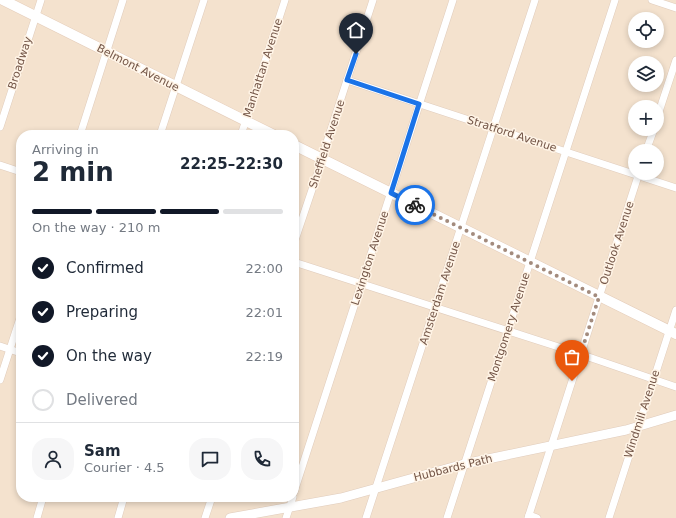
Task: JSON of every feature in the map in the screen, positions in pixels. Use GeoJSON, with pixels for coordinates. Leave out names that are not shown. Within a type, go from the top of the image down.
{"type":"FeatureCollection","features":[{"type":"Feature","properties":{"kind":"main road","name":"Belmont Avenue"},"geometry":{"type":"LineString","coordinates":[[3,0],[264,130]]}},
{"type":"Feature","properties":{"kind":"main road"},"geometry":{"type":"LineString","coordinates":[[299,147],[673,333]]}},
{"type":"Feature","properties":{"kind":"street","name":"Broadway"},"geometry":{"type":"LineString","coordinates":[[0,126],[41,0]]}},
{"type":"Feature","properties":{"kind":"street"},"geometry":{"type":"LineString","coordinates":[[82,130],[123,0]]}},
{"type":"Feature","properties":{"kind":"street"},"geometry":{"type":"LineString","coordinates":[[162,130],[204,0]]}},
{"type":"Feature","properties":{"kind":"street","name":"Manhattan Avenue"},"geometry":{"type":"LineString","coordinates":[[243,130],[285,0]]}},
{"type":"Feature","properties":{"kind":"street","name":"Sheffield Avenue"},"geometry":{"type":"LineString","coordinates":[[299,228],[373,0]]}},
{"type":"Feature","properties":{"kind":"street","name":"Lexington Avenue"},"geometry":{"type":"LineString","coordinates":[[299,477],[453,0]]}},
{"type":"Feature","properties":{"kind":"street","name":"Amsterdam Avenue"},"geometry":{"type":"LineString","coordinates":[[366,518],[535,0]]}},
{"type":"Feature","properties":{"kind":"street","name":"Montgomery Avenue"},"geometry":{"type":"LineString","coordinates":[[447,518],[615,0]]}},
{"type":"Feature","properties":{"kind":"street"},"geometry":{"type":"LineString","coordinates":[[652,0],[676,8]]}},
{"type":"Feature","properties":{"kind":"street"},"geometry":{"type":"LineString","coordinates":[[663,100],[676,60]]}},
{"type":"Feature","properties":{"kind":"street","name":"Stratford Avenue"},"geometry":{"type":"LineString","coordinates":[[347,80],[566,152],[628,171]]}},
{"type":"Feature","properties":{"kind":"street"},"geometry":{"type":"LineString","coordinates":[[0,165],[16,170]]}},
{"type":"Feature","properties":{"kind":"street","name":"Outlook Avenue"},"geometry":{"type":"LineString","coordinates":[[529,517],[637,180]]}},
{"type":"Feature","properties":{"kind":"street","name":"Stratford Avenue"},"geometry":{"type":"LineString","coordinates":[[655,180],[676,188]]}},
{"type":"Feature","properties":{"kind":"street"},"geometry":{"type":"LineString","coordinates":[[299,264],[581,354],[654,378],[676,387]]}},
{"type":"Feature","properties":{"kind":"street","name":"Windmill Avenue"},"geometry":{"type":"LineString","coordinates":[[609,518],[654,378],[673,333],[676,310]]}},
{"type":"Feature","properties":{"kind":"street"},"geometry":{"type":"LineString","coordinates":[[0,380],[16,330]]}},
{"type":"Feature","properties":{"kind":"street"},"geometry":{"type":"LineString","coordinates":[[0,346],[16,351]]}},
{"type":"Feature","properties":{"kind":"street","name":"Hubbards Path"},"geometry":{"type":"LineString","coordinates":[[230,518],[341,498],[464,464],[638,427],[676,414]]}},
{"type":"Feature","properties":{"kind":"street"},"geometry":{"type":"LineString","coordinates":[[37,518],[42,502]]}},
{"type":"Feature","properties":{"kind":"street"},"geometry":{"type":"LineString","coordinates":[[118,518],[123,502]]}},
{"type":"Feature","properties":{"kind":"street"},"geometry":{"type":"LineString","coordinates":[[205,518],[210,502]]}},
{"type":"Feature","properties":{"kind":"street"},"geometry":{"type":"LineString","coordinates":[[286,518],[291,502]]}},
{"type":"Feature","properties":{"kind":"street"},"geometry":{"type":"LineString","coordinates":[[529,517],[537,518]]}},
{"type":"Feature","properties":{"kind":"shaded area"},"geometry":{"type":"Polygon","coordinates":[[[0,0],[676,0],[676,518],[0,518],[0,0]]]}},
{"type":"Feature","properties":{"kind":"way so far"},"geometry":{"type":"LineString","coordinates":[[415,205],[599,297],[572,381]]}},
{"type":"Feature","properties":{"kind":"route"},"geometry":{"type":"LineString","coordinates":[[356,54],[347,80],[419,104],[391,193],[415,205]]}}]}
